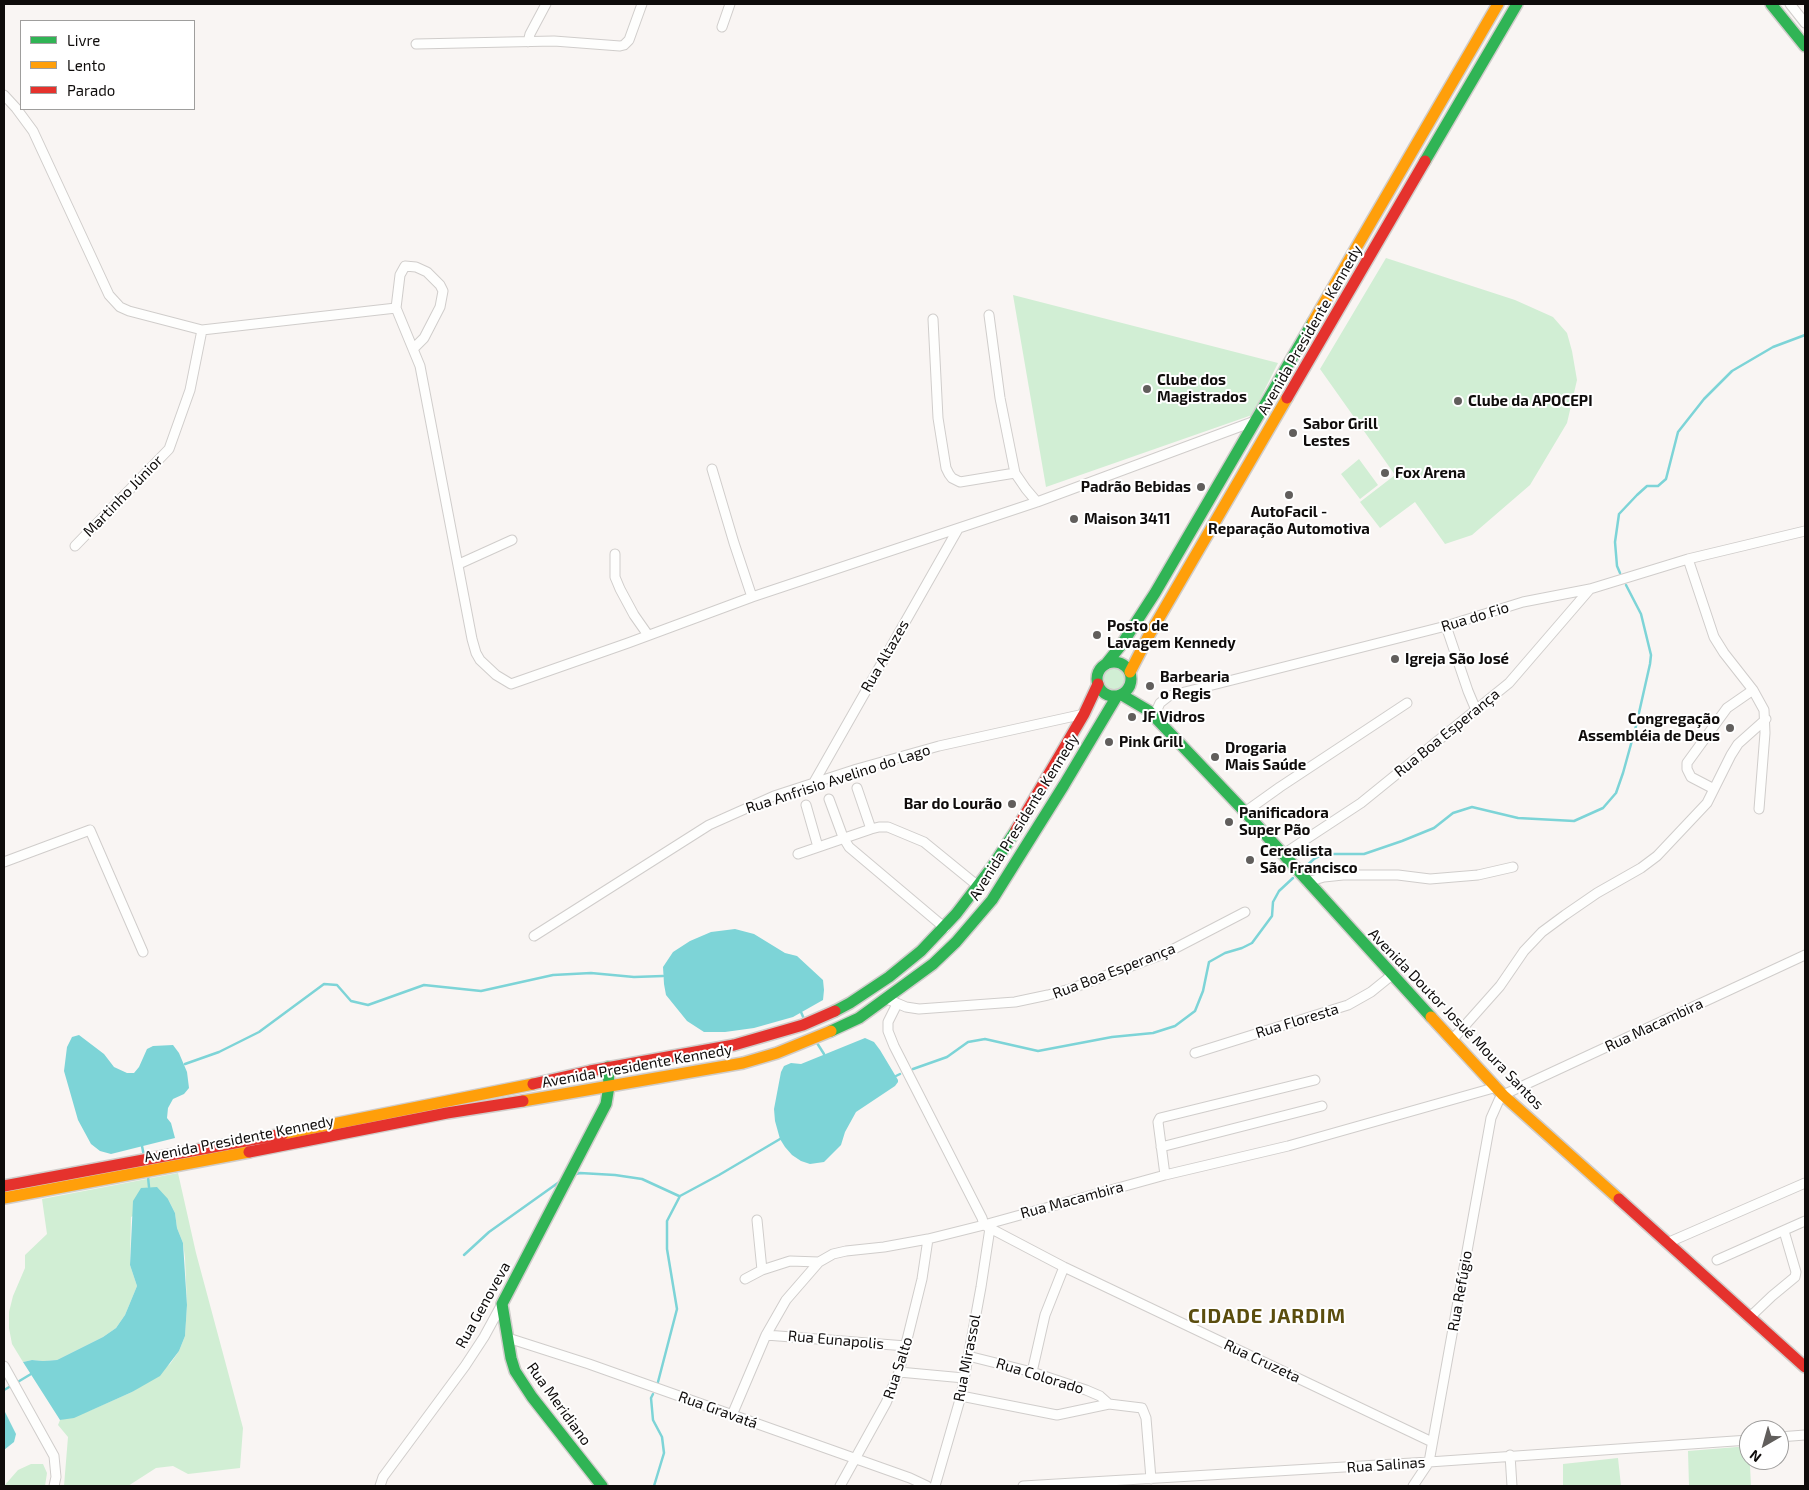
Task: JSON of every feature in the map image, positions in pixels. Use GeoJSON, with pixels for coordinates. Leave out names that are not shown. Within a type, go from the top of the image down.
{"type":"FeatureCollection","features":[{"type":"Feature","properties":{"kind":"main road","name":"Avenida Presidente Kennedy"},"geometry":{"type":"LineString","coordinates":[[4,1186],[351,1121],[608,1068],[734,1045],[803,1024],[842,1006],[872,989],[910,960],[945,928],[978,886],[1019,825],[1084,714],[1098,684],[1098,673],[1138,621],[1498,4]]}},
{"type":"Feature","properties":{"kind":"main road","name":"Avenida Presidente Kennedy"},"geometry":{"type":"LineString","coordinates":[[4,1198],[346,1134],[447,1112],[743,1062],[806,1042],[892,1001],[956,942],[992,900],[1120,695],[1130,688],[1131,675],[1148,637],[1517,4]]}},
{"type":"Feature","properties":{"kind":"main road"},"geometry":{"type":"LineString","coordinates":[[1771,4],[1805,46]]}},
{"type":"Feature","properties":{"kind":"main road"},"geometry":{"type":"LineString","coordinates":[[1458,73],[1464,79],[1472,81]]}},
{"type":"Feature","properties":{"kind":"main road"},"geometry":{"type":"LineString","coordinates":[[1229,466],[1243,474]]}},
{"type":"Feature","properties":{"kind":"main road"},"geometry":{"type":"LineString","coordinates":[[1106,664],[1111,662],[1121,663],[1131,675],[1152,713]]}},
{"type":"Feature","properties":{"kind":"main road"},"geometry":{"type":"LineString","coordinates":[[1098,684],[1105,694],[1120,695],[1152,713]]}},
{"type":"Feature","properties":{"kind":"main road","name":"Avenida Doutor Josué Moura Santos"},"geometry":{"type":"LineString","coordinates":[[1152,713],[1500,1091],[1805,1367]]}},
{"type":"Feature","properties":{"kind":"main road","name":"Rua Genoveva"},"geometry":{"type":"LineString","coordinates":[[502,1304],[606,1104],[609,1086],[608,1068]]}},
{"type":"Feature","properties":{"kind":"main road","name":"Rua Meridiano"},"geometry":{"type":"LineString","coordinates":[[502,1304],[511,1358],[519,1377],[532,1397],[602,1486]]}},
{"type":"Feature","properties":{"kind":"street"},"geometry":{"type":"LineString","coordinates":[[528,42],[530,34],[546,4]]}},
{"type":"Feature","properties":{"kind":"street"},"geometry":{"type":"LineString","coordinates":[[416,44],[554,40],[620,46],[630,40],[642,4]]}},
{"type":"Feature","properties":{"kind":"street"},"geometry":{"type":"LineString","coordinates":[[722,27],[730,4]]}},
{"type":"Feature","properties":{"kind":"street"},"geometry":{"type":"LineString","coordinates":[[1790,4],[1805,23]]}},
{"type":"Feature","properties":{"kind":"street"},"geometry":{"type":"LineString","coordinates":[[4,95],[33,131],[110,296],[114,302],[129,311],[202,330],[396,308]]}},
{"type":"Feature","properties":{"kind":"street"},"geometry":{"type":"LineString","coordinates":[[413,349],[424,338],[440,307],[443,291],[440,285],[427,272],[416,267],[405,266],[400,275],[396,308],[420,366],[472,639],[480,660],[491,671],[511,684],[752,597],[1037,502],[1255,421]]}},
{"type":"Feature","properties":{"kind":"street"},"geometry":{"type":"LineString","coordinates":[[989,315],[1000,398],[1015,473],[1026,490],[1037,502]]}},
{"type":"Feature","properties":{"kind":"street"},"geometry":{"type":"LineString","coordinates":[[933,319],[938,418],[946,468],[949,474],[960,482],[1015,473]]}},
{"type":"Feature","properties":{"kind":"street","name":"Martinho Júnior"},"geometry":{"type":"LineString","coordinates":[[75,546],[169,449],[190,390],[202,330]]}},
{"type":"Feature","properties":{"kind":"street"},"geometry":{"type":"LineString","coordinates":[[712,469],[752,597]]}},
{"type":"Feature","properties":{"kind":"street","name":"Rua Altazes"},"geometry":{"type":"LineString","coordinates":[[813,784],[958,529]]}},
{"type":"Feature","properties":{"kind":"street","name":"Rua do Fio"},"geometry":{"type":"LineString","coordinates":[[1152,713],[1160,703],[1170,696],[1446,626],[1523,602],[1590,589],[1688,559],[1805,531]]}},
{"type":"Feature","properties":{"kind":"street"},"geometry":{"type":"LineString","coordinates":[[459,564],[512,540]]}},
{"type":"Feature","properties":{"kind":"street"},"geometry":{"type":"LineString","coordinates":[[615,554],[615,577],[617,583],[634,615],[648,635]]}},
{"type":"Feature","properties":{"kind":"street"},"geometry":{"type":"LineString","coordinates":[[1688,559],[1714,637],[1753,690],[1764,710],[1766,719],[1759,809]]}},
{"type":"Feature","properties":{"kind":"street","name":"Rua Boa Esperança"},"geometry":{"type":"LineString","coordinates":[[1282,855],[1361,803],[1476,710],[1514,677],[1554,628],[1590,589]]}},
{"type":"Feature","properties":{"kind":"street"},"geometry":{"type":"LineString","coordinates":[[1446,626],[1476,710]]}},
{"type":"Feature","properties":{"kind":"street"},"geometry":{"type":"LineString","coordinates":[[1714,789],[1691,776],[1687,769],[1687,763],[1726,708],[1753,690]]}},
{"type":"Feature","properties":{"kind":"street"},"geometry":{"type":"LineString","coordinates":[[1245,812],[1407,703]]}},
{"type":"Feature","properties":{"kind":"street","name":"Rua Anfrisio Avelino do Lago"},"geometry":{"type":"LineString","coordinates":[[534,936],[709,825],[774,796],[939,746],[1084,714]]}},
{"type":"Feature","properties":{"kind":"street"},"geometry":{"type":"LineString","coordinates":[[1452,1040],[1500,986],[1516,960],[1532,942],[1565,915],[1657,856],[1707,803],[1738,744],[1766,719]]}},
{"type":"Feature","properties":{"kind":"street"},"geometry":{"type":"LineString","coordinates":[[857,788],[870,829]]}},
{"type":"Feature","properties":{"kind":"street"},"geometry":{"type":"LineString","coordinates":[[830,800],[843,837],[853,851],[945,928]]}},
{"type":"Feature","properties":{"kind":"street"},"geometry":{"type":"LineString","coordinates":[[806,805],[818,847]]}},
{"type":"Feature","properties":{"kind":"street"},"geometry":{"type":"LineString","coordinates":[[798,854],[879,826],[888,827],[924,842],[978,886]]}},
{"type":"Feature","properties":{"kind":"street"},"geometry":{"type":"LineString","coordinates":[[4,862],[90,830],[143,952]]}},
{"type":"Feature","properties":{"kind":"street"},"geometry":{"type":"LineString","coordinates":[[1307,882],[1324,877],[1343,875],[1398,875],[1430,879],[1478,875],[1513,867]]}},
{"type":"Feature","properties":{"kind":"street","name":"Rua Boa Esperança"},"geometry":{"type":"LineString","coordinates":[[892,1001],[912,1008],[926,1009],[1015,1002],[1048,996],[1166,953],[1245,912]]}},
{"type":"Feature","properties":{"kind":"street","name":"Rua Macambira"},"geometry":{"type":"LineString","coordinates":[[732,1415],[766,1334],[794,1290],[818,1262],[833,1254],[890,1246],[987,1227],[1018,1214],[1165,1175],[1288,1146],[1500,1091],[1805,955]]}},
{"type":"Feature","properties":{"kind":"street","name":"Rua Floresta"},"geometry":{"type":"LineString","coordinates":[[1195,1053],[1348,1005],[1371,992],[1392,975]]}},
{"type":"Feature","properties":{"kind":"street"},"geometry":{"type":"LineString","coordinates":[[892,1001],[888,1031],[894,1046],[987,1227]]}},
{"type":"Feature","properties":{"kind":"street"},"geometry":{"type":"LineString","coordinates":[[1165,1175],[1158,1122],[1162,1117],[1315,1080]]}},
{"type":"Feature","properties":{"kind":"street","name":"Rua Refúgio"},"geometry":{"type":"LineString","coordinates":[[1413,1486],[1429,1462],[1491,1118],[1500,1091]]}},
{"type":"Feature","properties":{"kind":"street"},"geometry":{"type":"LineString","coordinates":[[1161,1147],[1322,1106]]}},
{"type":"Feature","properties":{"kind":"street"},"geometry":{"type":"LineString","coordinates":[[1667,1243],[1805,1183]]}},
{"type":"Feature","properties":{"kind":"street"},"geometry":{"type":"LineString","coordinates":[[757,1220],[762,1270]]}},
{"type":"Feature","properties":{"kind":"street"},"geometry":{"type":"LineString","coordinates":[[1717,1260],[1805,1221]]}},
{"type":"Feature","properties":{"kind":"street","name":"Rua Cruzeta"},"geometry":{"type":"LineString","coordinates":[[987,1227],[1064,1267],[1432,1442]]}},
{"type":"Feature","properties":{"kind":"street","name":"Rua Mirassol"},"geometry":{"type":"LineString","coordinates":[[935,1486],[961,1396],[981,1287],[987,1227]]}},
{"type":"Feature","properties":{"kind":"street"},"geometry":{"type":"LineString","coordinates":[[1750,1317],[1795,1277],[1796,1272],[1784,1231]]}},
{"type":"Feature","properties":{"kind":"street","name":"Rua Salto"},"geometry":{"type":"LineString","coordinates":[[840,1486],[886,1403],[899,1372],[922,1278],[928,1239]]}},
{"type":"Feature","properties":{"kind":"street"},"geometry":{"type":"LineString","coordinates":[[745,1278],[790,1261],[818,1262]]}},
{"type":"Feature","properties":{"kind":"street"},"geometry":{"type":"LineString","coordinates":[[1032,1372],[1045,1315],[1064,1267]]}},
{"type":"Feature","properties":{"kind":"street","name":"Rua Genoveva"},"geometry":{"type":"LineString","coordinates":[[380,1486],[384,1477],[465,1366],[502,1304]]}},
{"type":"Feature","properties":{"kind":"street","name":"Rua Eunapolis"},"geometry":{"type":"LineString","coordinates":[[766,1334],[906,1346]]}},
{"type":"Feature","properties":{"kind":"street","name":"Rua Gravatá"},"geometry":{"type":"LineString","coordinates":[[508,1338],[589,1364],[910,1478],[927,1486]]}},
{"type":"Feature","properties":{"kind":"street","name":"Rua Colorado"},"geometry":{"type":"LineString","coordinates":[[968,1356],[1032,1372],[1091,1392],[1100,1396],[1109,1404]]}},
{"type":"Feature","properties":{"kind":"street"},"geometry":{"type":"LineString","coordinates":[[4,1366],[54,1456],[56,1477],[54,1486]]}},
{"type":"Feature","properties":{"kind":"street"},"geometry":{"type":"LineString","coordinates":[[899,1372],[964,1378]]}},
{"type":"Feature","properties":{"kind":"street"},"geometry":{"type":"LineString","coordinates":[[961,1396],[1057,1415],[1109,1404],[1142,1408],[1145,1412],[1150,1479]]}},
{"type":"Feature","properties":{"kind":"street"},"geometry":{"type":"LineString","coordinates":[[1789,1436],[1805,1435]]}},
{"type":"Feature","properties":{"kind":"street","name":"Rua Salinas"},"geometry":{"type":"LineString","coordinates":[[1023,1486],[1429,1462],[1739,1441]]}},
{"type":"Feature","properties":{"kind":"street"},"geometry":{"type":"LineString","coordinates":[[1510,1455],[1512,1486]]}},
{"type":"Feature","properties":{"kind":"green space","name":"Clube da APOCEPI"},"geometry":{"type":"Polygon","coordinates":[[[1386,258],[1515,300],[1553,317],[1567,333],[1572,351],[1577,380],[1567,423],[1530,485],[1472,535],[1445,544],[1415,502],[1380,528],[1360,502],[1395,475],[1400,482],[1320,369],[1386,258]]]}},
{"type":"Feature","properties":{"kind":"green space","name":"Clube dos Magistrados"},"geometry":{"type":"Polygon","coordinates":[[[1013,295],[1278,363],[1252,415],[1046,487],[1013,295]]]}},
{"type":"Feature","properties":{"kind":"green space"},"geometry":{"type":"Polygon","coordinates":[[[1359,459],[1378,485],[1360,499],[1341,474],[1359,459]]]}},
{"type":"Feature","properties":{"kind":"green space"},"geometry":{"type":"Polygon","coordinates":[[[1114,666],[1123,670],[1127,679],[1123,688],[1114,692],[1105,688],[1101,679],[1105,670],[1114,666]]]}},
{"type":"Feature","properties":{"kind":"green space"},"geometry":{"type":"Polygon","coordinates":[[[178,1173],[196,1253],[243,1428],[240,1468],[188,1474],[173,1466],[156,1468],[128,1486],[64,1486],[68,1437],[58,1425],[60,1420],[89,1411],[132,1392],[170,1364],[179,1351],[185,1336],[187,1305],[185,1258],[175,1213],[168,1199],[131,1217],[130,1265],[137,1286],[125,1315],[116,1328],[103,1337],[57,1360],[23,1362],[12,1344],[9,1312],[13,1296],[25,1268],[25,1255],[47,1234],[42,1199],[178,1173]]]}},
{"type":"Feature","properties":{"kind":"green space"},"geometry":{"type":"Polygon","coordinates":[[[1739,1447],[1739,1470],[1750,1470],[1751,1486],[1689,1486],[1688,1451],[1739,1447]]]}},
{"type":"Feature","properties":{"kind":"green space"},"geometry":{"type":"Polygon","coordinates":[[[1618,1458],[1621,1486],[1563,1486],[1563,1464],[1618,1458]]]}},
{"type":"Feature","properties":{"kind":"green space"},"geometry":{"type":"Polygon","coordinates":[[[31,1464],[43,1464],[47,1473],[45,1486],[4,1486],[18,1470],[31,1464]]]}},
{"type":"Feature","properties":{"kind":"water"},"geometry":{"type":"Polygon","coordinates":[[[735,929],[754,934],[785,953],[797,956],[823,980],[823,1000],[793,1017],[754,1028],[725,1032],[704,1032],[687,1021],[666,995],[663,967],[673,952],[690,941],[711,932],[735,929]]]}},
{"type":"Feature","properties":{"kind":"water"},"geometry":{"type":"Polygon","coordinates":[[[79,1035],[104,1054],[114,1067],[127,1073],[134,1073],[139,1067],[147,1049],[153,1046],[173,1045],[179,1053],[187,1072],[189,1088],[184,1094],[173,1099],[168,1108],[167,1118],[171,1123],[175,1138],[111,1154],[100,1151],[91,1144],[78,1120],[64,1071],[67,1047],[72,1037],[79,1035]]]}},
{"type":"Feature","properties":{"kind":"water"},"geometry":{"type":"Polygon","coordinates":[[[865,1038],[874,1042],[880,1050],[898,1082],[895,1086],[856,1112],[845,1132],[841,1145],[824,1162],[810,1164],[801,1161],[785,1147],[780,1139],[775,1121],[774,1109],[781,1072],[784,1066],[791,1063],[801,1064],[865,1038]]]}},
{"type":"Feature","properties":{"kind":"water"},"geometry":{"type":"Polygon","coordinates":[[[157,1187],[168,1199],[175,1213],[177,1228],[183,1243],[187,1305],[185,1336],[179,1351],[160,1376],[132,1392],[74,1418],[60,1420],[23,1362],[57,1360],[103,1337],[116,1328],[125,1315],[137,1286],[130,1265],[133,1201],[141,1188],[157,1187]]]}},
{"type":"Feature","properties":{"kind":"water"},"geometry":{"type":"Polygon","coordinates":[[[4,1410],[16,1434],[14,1442],[4,1450],[4,1410]]]}},
{"type":"Feature","properties":{"kind":"waterway"},"geometry":{"type":"LineString","coordinates":[[1620,573],[1617,566],[1615,542],[1619,514],[1647,486],[1658,486],[1666,479],[1678,432],[1704,399],[1732,371],[1773,347],[1805,335]]}},
{"type":"Feature","properties":{"kind":"waterway"},"geometry":{"type":"LineString","coordinates":[[1304,868],[1314,859],[1324,854],[1364,854],[1402,841],[1434,828],[1453,813],[1472,807],[1518,818],[1574,821],[1603,808],[1616,793],[1623,773],[1636,726],[1651,655],[1641,614],[1626,585]]}},
{"type":"Feature","properties":{"kind":"waterway"},"geometry":{"type":"LineString","coordinates":[[913,1069],[947,1057],[968,1042],[985,1039],[1038,1051],[1112,1037],[1153,1033],[1175,1026],[1195,1011],[1203,991],[1209,962],[1225,953],[1252,943],[1272,916],[1273,902],[1279,891],[1293,878]]}},
{"type":"Feature","properties":{"kind":"waterway"},"geometry":{"type":"LineString","coordinates":[[185,1064],[219,1052],[259,1032],[324,984],[337,985],[351,1001],[368,1005],[424,985],[481,991],[553,975],[591,973],[634,977],[663,976]]}},
{"type":"Feature","properties":{"kind":"waterway"},"geometry":{"type":"LineString","coordinates":[[801,1012],[804,1019]]}},
{"type":"Feature","properties":{"kind":"waterway"},"geometry":{"type":"LineString","coordinates":[[817,1043],[824,1054]]}},
{"type":"Feature","properties":{"kind":"waterway"},"geometry":{"type":"LineString","coordinates":[[896,1076],[900,1074]]}},
{"type":"Feature","properties":{"kind":"waterway"},"geometry":{"type":"LineString","coordinates":[[658,1382],[677,1309],[667,1249],[667,1221],[680,1196],[780,1139]]}},
{"type":"Feature","properties":{"kind":"waterway"},"geometry":{"type":"LineString","coordinates":[[142,1146],[144,1156]]}},
{"type":"Feature","properties":{"kind":"waterway"},"geometry":{"type":"LineString","coordinates":[[576,1174],[615,1175],[642,1179],[679,1196]]}},
{"type":"Feature","properties":{"kind":"waterway"},"geometry":{"type":"LineString","coordinates":[[148,1177],[149,1187]]}},
{"type":"Feature","properties":{"kind":"waterway"},"geometry":{"type":"LineString","coordinates":[[464,1255],[489,1232],[562,1180]]}},
{"type":"Feature","properties":{"kind":"waterway"},"geometry":{"type":"LineString","coordinates":[[16,1383],[31,1374]]}},
{"type":"Feature","properties":{"kind":"waterway"},"geometry":{"type":"LineString","coordinates":[[4,1390],[11,1386]]}},
{"type":"Feature","properties":{"kind":"waterway"},"geometry":{"type":"LineString","coordinates":[[653,1394],[651,1398],[653,1420],[662,1437],[664,1453],[654,1486]]}},
{"type":"Feature","properties":{"kind":"traffic: fast"},"geometry":{"type":"LineString","coordinates":[[1425,161],[1517,4]]}},
{"type":"Feature","properties":{"kind":"traffic: fast"},"geometry":{"type":"LineString","coordinates":[[1771,4],[1805,46]]}},
{"type":"Feature","properties":{"kind":"traffic: fast"},"geometry":{"type":"LineString","coordinates":[[1106,664],[1122,644],[1155,593],[1313,322]]}},
{"type":"Feature","properties":{"kind":"traffic: fast"},"geometry":{"type":"LineString","coordinates":[[1114,662],[1121,663],[1126,667],[1130,672],[1131,679],[1130,686],[1126,691],[1121,695],[1114,696],[1107,695],[1102,691],[1098,686],[1097,679],[1098,672],[1102,667],[1107,663],[1114,662]]}},
{"type":"Feature","properties":{"kind":"traffic: fast"},"geometry":{"type":"LineString","coordinates":[[1122,695],[1149,711],[1245,812],[1431,1017]]}},
{"type":"Feature","properties":{"kind":"traffic: fast"},"geometry":{"type":"LineString","coordinates":[[831,1031],[859,1018],[933,964],[956,942],[992,900],[1117,696]]}},
{"type":"Feature","properties":{"kind":"traffic: fast"},"geometry":{"type":"LineString","coordinates":[[835,1011],[889,977],[921,951],[956,914],[992,867],[1016,830]]}},
{"type":"Feature","properties":{"kind":"traffic: fast"},"geometry":{"type":"LineString","coordinates":[[602,1486],[532,1397],[515,1371],[502,1304],[606,1104],[609,1086],[608,1067]]}},
{"type":"Feature","properties":{"kind":"traffic: slow"},"geometry":{"type":"LineString","coordinates":[[1313,322],[1498,4]]}},
{"type":"Feature","properties":{"kind":"traffic: slow"},"geometry":{"type":"LineString","coordinates":[[1130,672],[1148,637],[1287,398]]}},
{"type":"Feature","properties":{"kind":"traffic: slow"},"geometry":{"type":"LineString","coordinates":[[1431,1017],[1503,1095],[1619,1199]]}},
{"type":"Feature","properties":{"kind":"traffic: slow"},"geometry":{"type":"LineString","coordinates":[[523,1101],[743,1063],[777,1053],[831,1031]]}},
{"type":"Feature","properties":{"kind":"traffic: slow"},"geometry":{"type":"LineString","coordinates":[[283,1134],[533,1084]]}},
{"type":"Feature","properties":{"kind":"traffic: slow"},"geometry":{"type":"LineString","coordinates":[[4,1198],[249,1152]]}},
{"type":"Feature","properties":{"kind":"traffic: jam"},"geometry":{"type":"LineString","coordinates":[[1287,398],[1425,161]]}},
{"type":"Feature","properties":{"kind":"traffic: jam"},"geometry":{"type":"LineString","coordinates":[[1016,830],[1084,714],[1098,684]]}},
{"type":"Feature","properties":{"kind":"traffic: jam"},"geometry":{"type":"LineString","coordinates":[[533,1084],[590,1071],[734,1045],[803,1025],[835,1011]]}},
{"type":"Feature","properties":{"kind":"traffic: jam"},"geometry":{"type":"LineString","coordinates":[[249,1152],[447,1113],[523,1101]]}},
{"type":"Feature","properties":{"kind":"traffic: jam"},"geometry":{"type":"LineString","coordinates":[[4,1186],[283,1134]]}},
{"type":"Feature","properties":{"kind":"traffic: jam"},"geometry":{"type":"LineString","coordinates":[[1619,1199],[1805,1367]]}},
{"type":"Feature","properties":{"kind":"place","name":"Clube dos Magistrados"},"geometry":{"type":"Point","coordinates":[1147,389]}},
{"type":"Feature","properties":{"kind":"place","name":"Clube da APOCEPI"},"geometry":{"type":"Point","coordinates":[1458,401]}},
{"type":"Feature","properties":{"kind":"place","name":"Sabor Grill Lestes"},"geometry":{"type":"Point","coordinates":[1293,433]}},
{"type":"Feature","properties":{"kind":"place","name":"Fox Arena"},"geometry":{"type":"Point","coordinates":[1385,473]}},
{"type":"Feature","properties":{"kind":"place","name":"Padrão Bebidas"},"geometry":{"type":"Point","coordinates":[1201,487]}},
{"type":"Feature","properties":{"kind":"place","name":"AutoFacil - Reparação Automotiva"},"geometry":{"type":"Point","coordinates":[1289,495]}},
{"type":"Feature","properties":{"kind":"place","name":"Maison 3411"},"geometry":{"type":"Point","coordinates":[1074,519]}},
{"type":"Feature","properties":{"kind":"place","name":"Posto de Lavagem Kennedy"},"geometry":{"type":"Point","coordinates":[1097,635]}},
{"type":"Feature","properties":{"kind":"place","name":"Igreja São José"},"geometry":{"type":"Point","coordinates":[1395,659]}},
{"type":"Feature","properties":{"kind":"place","name":"Barbearia o Regis"},"geometry":{"type":"Point","coordinates":[1150,686]}},
{"type":"Feature","properties":{"kind":"place","name":"JF Vidros"},"geometry":{"type":"Point","coordinates":[1132,717]}},
{"type":"Feature","properties":{"kind":"place","name":"Congregação Assembléia de Deus"},"geometry":{"type":"Point","coordinates":[1730,728]}},
{"type":"Feature","properties":{"kind":"place","name":"Pink Grill"},"geometry":{"type":"Point","coordinates":[1109,742]}},
{"type":"Feature","properties":{"kind":"place","name":"Drogaria Mais Saúde"},"geometry":{"type":"Point","coordinates":[1215,757]}},
{"type":"Feature","properties":{"kind":"place","name":"Bar do Lourão"},"geometry":{"type":"Point","coordinates":[1012,804]}},
{"type":"Feature","properties":{"kind":"place","name":"Panificadora Super Pão"},"geometry":{"type":"Point","coordinates":[1229,822]}},
{"type":"Feature","properties":{"kind":"place","name":"Cerealista São Francisco"},"geometry":{"type":"Point","coordinates":[1250,860]}},
{"type":"Feature","properties":{"kind":"district","name":"CIDADE JARDIM"},"geometry":{"type":"Point","coordinates":[1267,1316]}}]}
